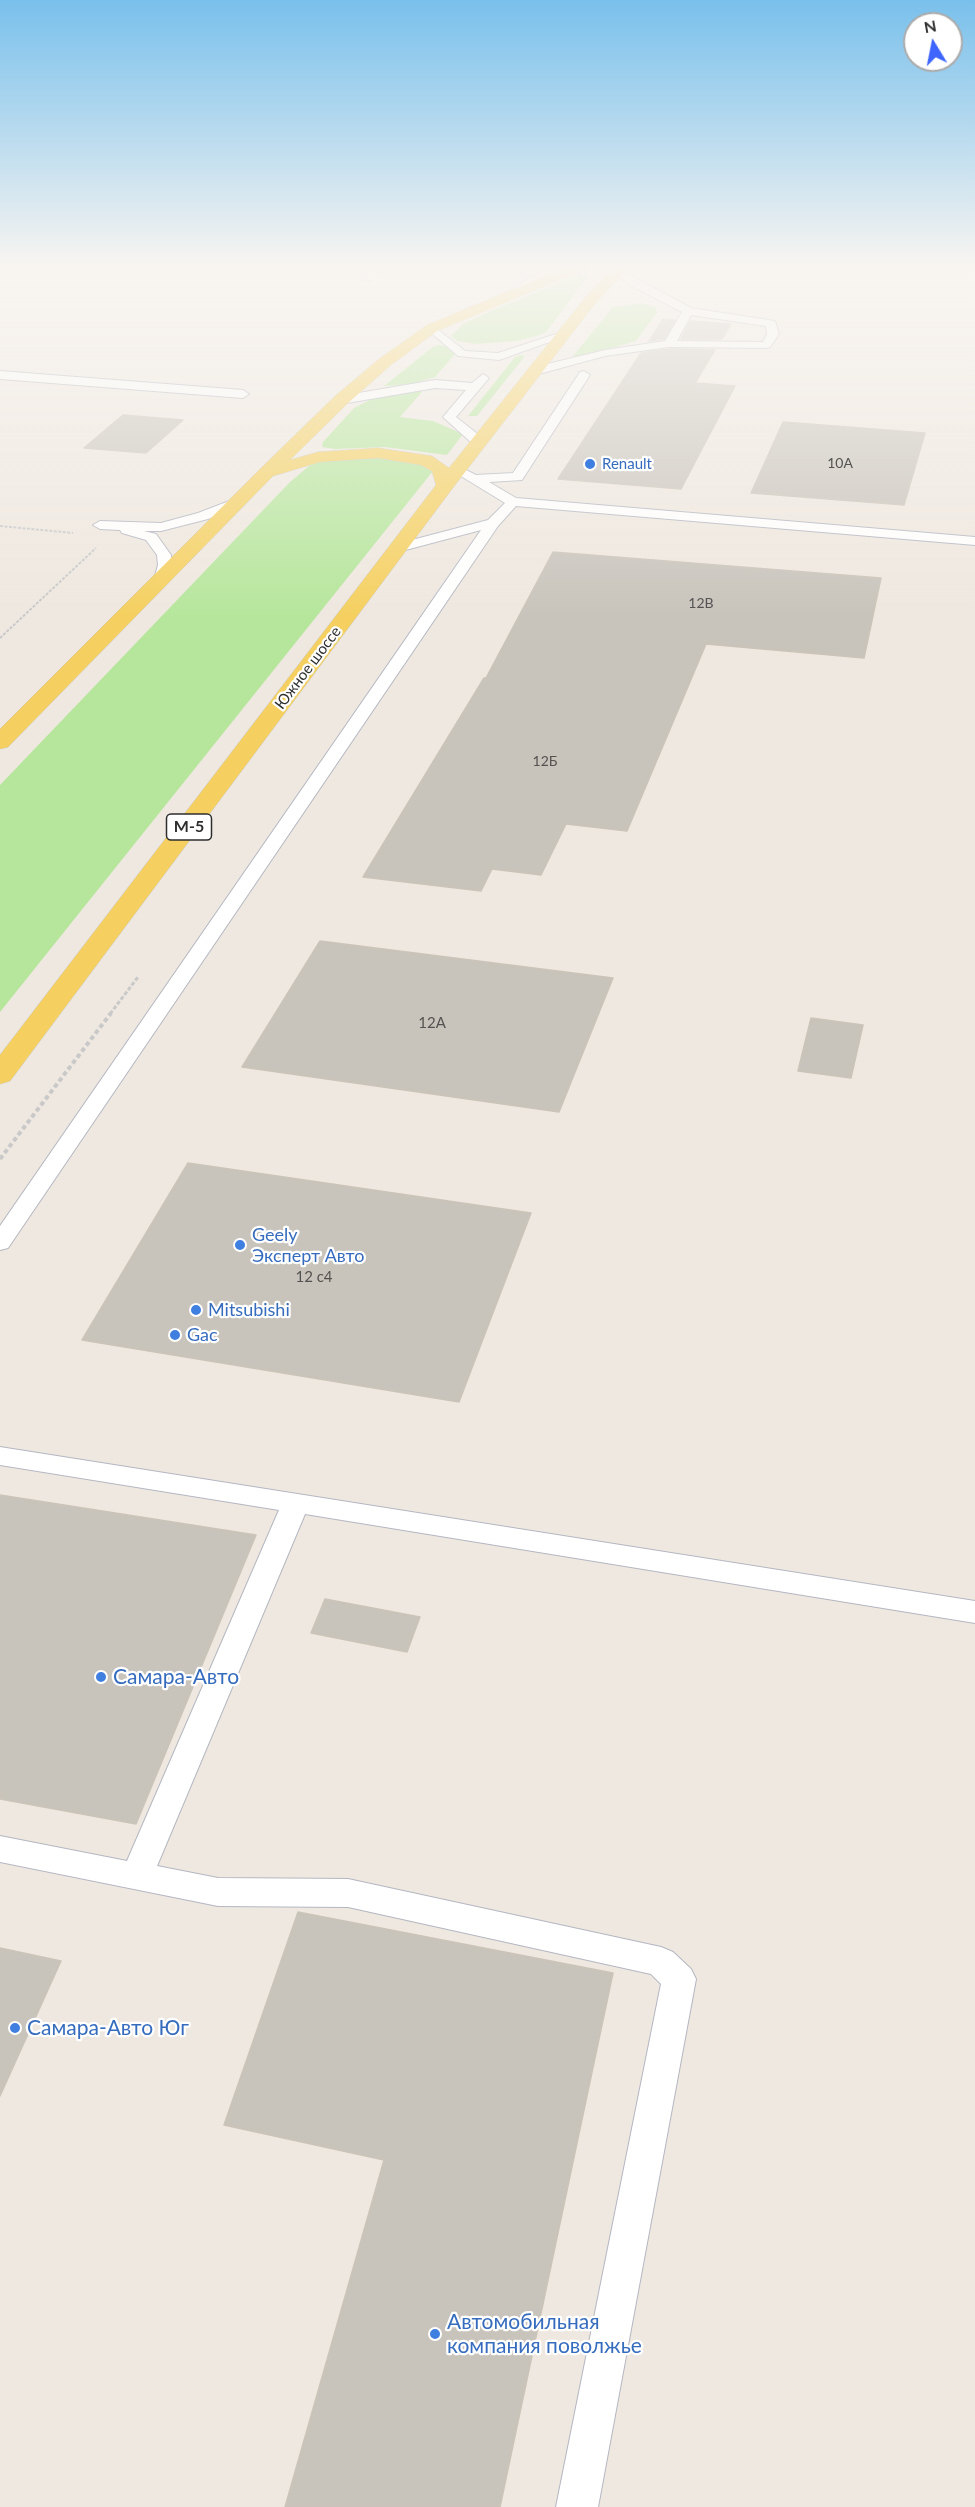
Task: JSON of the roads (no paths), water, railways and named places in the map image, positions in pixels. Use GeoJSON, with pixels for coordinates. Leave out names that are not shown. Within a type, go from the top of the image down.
{"type":"FeatureCollection","features":[{"type":"Feature","properties":{"kind":"main road"},"geometry":{"type":"LineString","coordinates":[[0,742],[267,472],[361,383]]}},
{"type":"Feature","properties":{"kind":"main road","name":"Южное шоссе"},"geometry":{"type":"LineString","coordinates":[[0,1075],[525,383]]}},
{"type":"Feature","properties":{"kind":"main road"},"geometry":{"type":"LineString","coordinates":[[267,472],[318,457],[378,453],[426,460],[440,468],[445,485]]}},
{"type":"Feature","properties":{"kind":"lane"},"geometry":{"type":"LineString","coordinates":[[102,383],[243,394]]}},
{"type":"Feature","properties":{"kind":"lane"},"geometry":{"type":"LineString","coordinates":[[478,442],[449,417],[480,383]]}},
{"type":"Feature","properties":{"kind":"lane"},"geometry":{"type":"LineString","coordinates":[[474,479],[517,477],[579,383]]}},
{"type":"Feature","properties":{"kind":"lane"},"geometry":{"type":"LineString","coordinates":[[341,400],[435,384],[477,387]]}},
{"type":"Feature","properties":{"kind":"lane"},"geometry":{"type":"LineString","coordinates":[[458,470],[513,502],[975,542]]}},
{"type":"Feature","properties":{"kind":"lane"},"geometry":{"type":"LineString","coordinates":[[100,525],[147,528],[182,522],[237,502]]}},
{"type":"Feature","properties":{"kind":"lane"},"geometry":{"type":"LineString","coordinates":[[4,1236],[493,523],[513,502]]}},
{"type":"Feature","properties":{"kind":"lane"},"geometry":{"type":"LineString","coordinates":[[398,548],[493,523]]}},
{"type":"Feature","properties":{"kind":"lane"},"geometry":{"type":"LineString","coordinates":[[116,527],[151,537],[164,555],[165,565],[161,579]]}},
{"type":"Feature","properties":{"kind":"lane"},"geometry":{"type":"LineString","coordinates":[[0,1456],[975,1612]]}},
{"type":"Feature","properties":{"kind":"lane"},"geometry":{"type":"LineString","coordinates":[[137,1876],[297,1503]]}},
{"type":"Feature","properties":{"kind":"lane"},"geometry":{"type":"LineString","coordinates":[[0,1850],[218,1892],[348,1893],[661,1962],[679,1979],[576,2507]]}},
{"type":"Feature","properties":{"kind":"place","name":"Renault"},"geometry":{"type":"Point","coordinates":[590,464]}},
{"type":"Feature","properties":{"kind":"place","name":"Geely Эксперт Авто"},"geometry":{"type":"Point","coordinates":[240,1245]}},
{"type":"Feature","properties":{"kind":"place","name":"Mitsubishi"},"geometry":{"type":"Point","coordinates":[196,1310]}},
{"type":"Feature","properties":{"kind":"place","name":"Gac"},"geometry":{"type":"Point","coordinates":[175,1335]}},
{"type":"Feature","properties":{"kind":"place","name":"Самара-Авто"},"geometry":{"type":"Point","coordinates":[101,1677]}},
{"type":"Feature","properties":{"kind":"place","name":"Самара-Авто Юг"},"geometry":{"type":"Point","coordinates":[15,2028]}},
{"type":"Feature","properties":{"kind":"place","name":"Автомобильная компания поволжье"},"geometry":{"type":"Point","coordinates":[435,2334]}}]}
